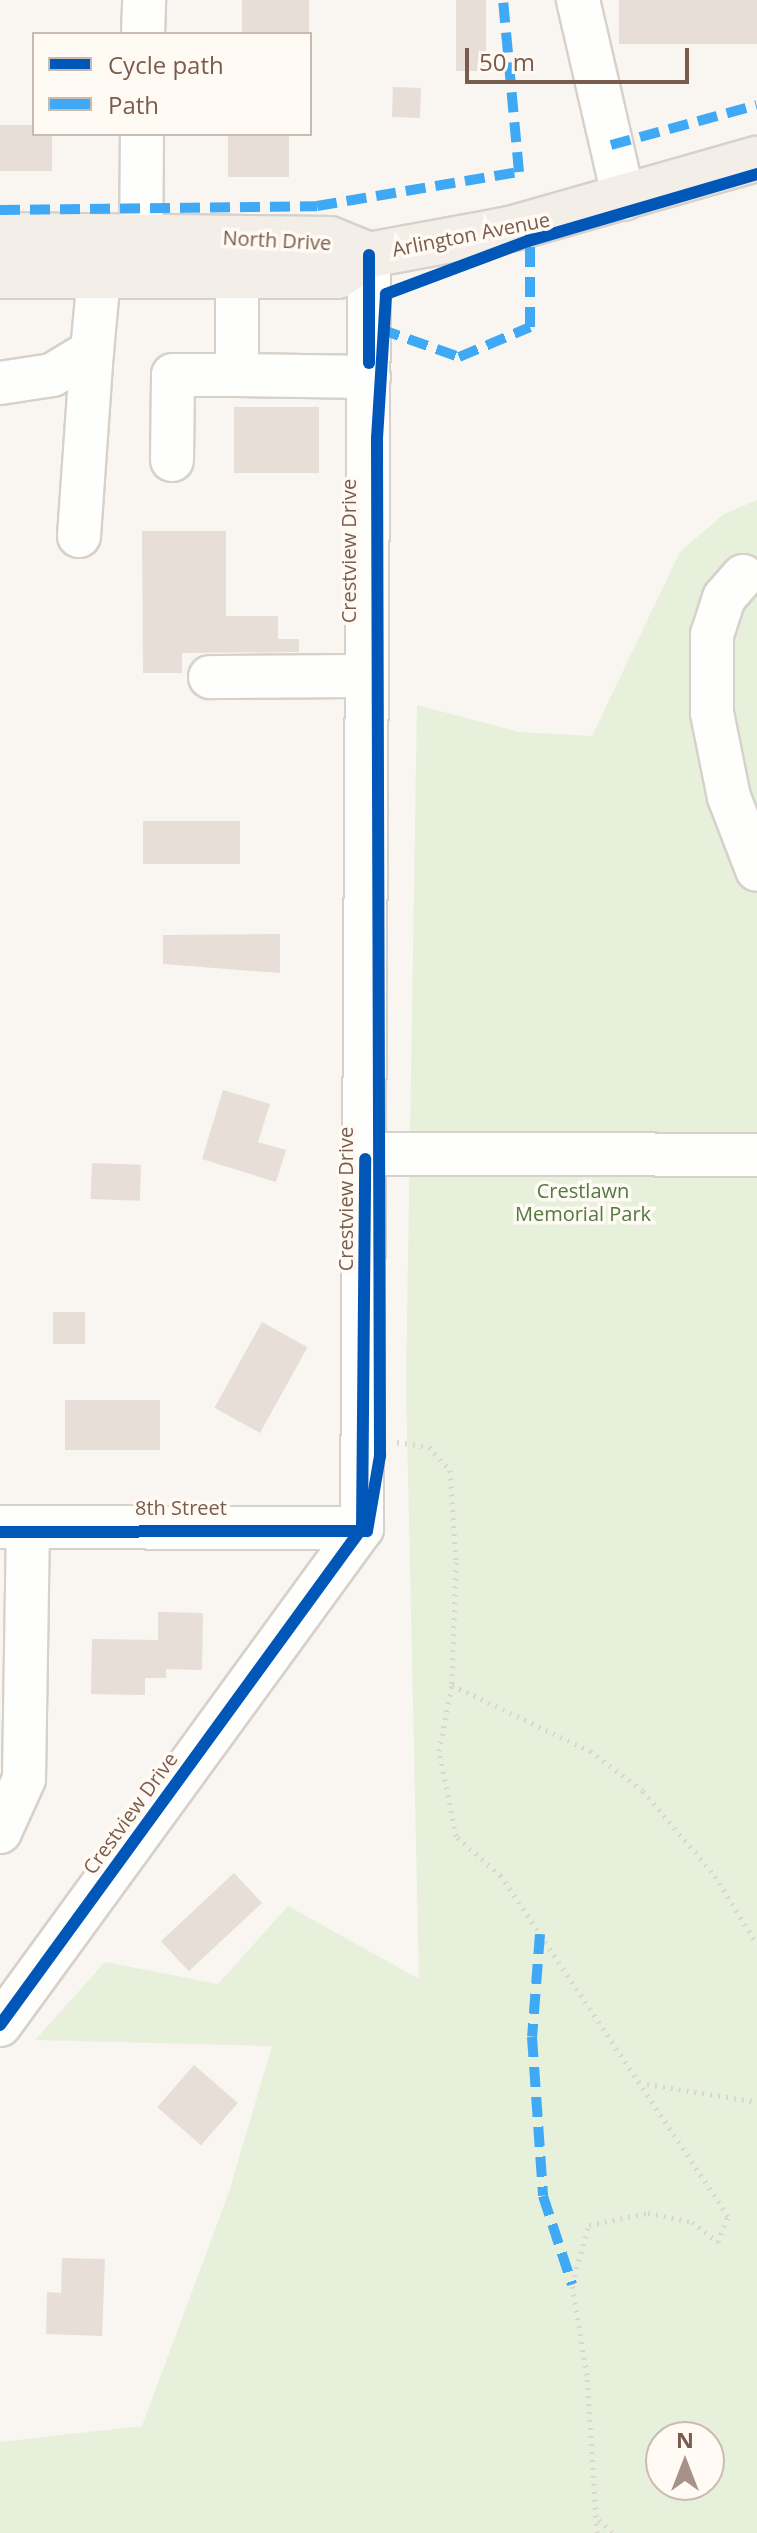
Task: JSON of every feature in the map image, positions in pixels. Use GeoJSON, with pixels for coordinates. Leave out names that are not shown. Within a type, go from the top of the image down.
{"type":"FeatureCollection","features":[{"type":"Feature","properties":{"kind":"main road","name":"Arlington Avenue"},"geometry":{"type":"LineString","coordinates":[[369,255],[624,199],[757,159]]}},
{"type":"Feature","properties":{"kind":"main road","name":"North Drive"},"geometry":{"type":"LineString","coordinates":[[0,235],[127,263],[237,276],[337,276],[369,255]]}},
{"type":"Feature","properties":{"kind":"main road","name":"North Drive"},"geometry":{"type":"LineString","coordinates":[[0,276],[330,239],[369,255]]}},
{"type":"Feature","properties":{"kind":"street"},"geometry":{"type":"LineString","coordinates":[[143,32],[144,0]]}},
{"type":"Feature","properties":{"kind":"street"},"geometry":{"type":"LineString","coordinates":[[578,0],[624,199]]}},
{"type":"Feature","properties":{"kind":"street"},"geometry":{"type":"LineString","coordinates":[[79,536],[92,351],[127,263],[142,136]]}},
{"type":"Feature","properties":{"kind":"street","name":"Crestview Drive"},"geometry":{"type":"LineString","coordinates":[[0,2025],[362,1528],[369,255]]}},
{"type":"Feature","properties":{"kind":"street"},"geometry":{"type":"LineString","coordinates":[[237,276],[237,375]]}},
{"type":"Feature","properties":{"kind":"street"},"geometry":{"type":"LineString","coordinates":[[0,383],[52,375],[92,351]]}},
{"type":"Feature","properties":{"kind":"street"},"geometry":{"type":"LineString","coordinates":[[172,460],[173,375],[369,377]]}},
{"type":"Feature","properties":{"kind":"street"},"geometry":{"type":"LineString","coordinates":[[743,576],[724,598],[712,634],[712,713],[729,797],[757,870]]}},
{"type":"Feature","properties":{"kind":"street"},"geometry":{"type":"LineString","coordinates":[[210,677],[367,676]]}},
{"type":"Feature","properties":{"kind":"street"},"geometry":{"type":"LineString","coordinates":[[365,1154],[757,1155]]}},
{"type":"Feature","properties":{"kind":"street"},"geometry":{"type":"LineString","coordinates":[[28,1527],[57,1663]]}},
{"type":"Feature","properties":{"kind":"street"},"geometry":{"type":"LineString","coordinates":[[0,1832],[24,1779],[28,1527]]}},
{"type":"Feature","properties":{"kind":"street","name":"8th Street"},"geometry":{"type":"LineString","coordinates":[[28,1527],[362,1528]]}},
{"type":"Feature","properties":{"kind":"path"},"geometry":{"type":"LineString","coordinates":[[363,1438],[429,1447],[450,1470],[456,1562],[452,1685],[439,1751],[456,1836],[501,1876],[646,2084],[675,2144],[728,2216],[718,2242],[692,2222],[648,2213],[589,2225],[572,2284],[599,2519],[597,2533]]}},
{"type":"Feature","properties":{"kind":"path"},"geometry":{"type":"LineString","coordinates":[[452,1685],[590,1751],[643,1791],[715,1876],[757,1944]]}},
{"type":"Feature","properties":{"kind":"path"},"geometry":{"type":"LineString","coordinates":[[646,2084],[757,2102]]}},
{"type":"Feature","properties":{"kind":"path"},"geometry":{"type":"LineString","coordinates":[[599,2519],[613,2533]]}},
{"type":"Feature","properties":{"kind":"green space","name":"Crestlawn Memorial Park"},"geometry":{"type":"Polygon","coordinates":[[[757,500],[757,2533],[0,2533],[0,2442],[142,2426],[229,2192],[272,2046],[35,2040],[105,1962],[218,1984],[288,1906],[419,1979],[406,1384],[417,705],[519,732],[592,736],[680,552],[724,514],[757,500]]]}},
{"type":"Feature","properties":{"kind":"building"},"geometry":{"type":"Polygon","coordinates":[[[242,0],[309,0],[309,32],[242,32],[242,0]]]}},
{"type":"Feature","properties":{"kind":"building"},"geometry":{"type":"Polygon","coordinates":[[[456,0],[486,0],[486,71],[456,71],[456,0]]]}},
{"type":"Feature","properties":{"kind":"building"},"geometry":{"type":"Polygon","coordinates":[[[619,0],[757,0],[757,44],[619,44],[619,0]]]}},
{"type":"Feature","properties":{"kind":"building"},"geometry":{"type":"Polygon","coordinates":[[[393,87],[421,88],[420,118],[392,117],[393,87]]]}},
{"type":"Feature","properties":{"kind":"building"},"geometry":{"type":"Polygon","coordinates":[[[0,125],[32,125],[32,136],[52,136],[52,171],[0,171],[0,125]]]}},
{"type":"Feature","properties":{"kind":"building"},"geometry":{"type":"Polygon","coordinates":[[[228,136],[289,136],[289,177],[228,177],[228,136]]]}},
{"type":"Feature","properties":{"kind":"building"},"geometry":{"type":"Polygon","coordinates":[[[234,407],[319,407],[319,473],[234,473],[234,407]]]}},
{"type":"Feature","properties":{"kind":"building"},"geometry":{"type":"Polygon","coordinates":[[[142,531],[226,531],[226,616],[278,616],[278,639],[299,639],[299,652],[182,653],[182,673],[143,673],[142,531]]]}},
{"type":"Feature","properties":{"kind":"building"},"geometry":{"type":"Polygon","coordinates":[[[143,821],[240,821],[240,864],[143,864],[143,821]]]}},
{"type":"Feature","properties":{"kind":"building"},"geometry":{"type":"Polygon","coordinates":[[[280,934],[280,973],[163,964],[163,935],[280,934]]]}},
{"type":"Feature","properties":{"kind":"building"},"geometry":{"type":"Polygon","coordinates":[[[223,1090],[270,1104],[258,1142],[286,1150],[276,1182],[202,1159],[223,1090]]]}},
{"type":"Feature","properties":{"kind":"building"},"geometry":{"type":"Polygon","coordinates":[[[92,1163],[141,1165],[140,1201],[91,1199],[92,1163]]]}},
{"type":"Feature","properties":{"kind":"building"},"geometry":{"type":"Polygon","coordinates":[[[53,1312],[85,1312],[85,1344],[53,1344],[53,1312]]]}},
{"type":"Feature","properties":{"kind":"building"},"geometry":{"type":"Polygon","coordinates":[[[262,1322],[307,1347],[260,1433],[214,1408],[262,1322]]]}},
{"type":"Feature","properties":{"kind":"building"},"geometry":{"type":"Polygon","coordinates":[[[65,1400],[160,1400],[160,1450],[65,1450],[65,1400]]]}},
{"type":"Feature","properties":{"kind":"building"},"geometry":{"type":"Polygon","coordinates":[[[158,1612],[203,1613],[202,1670],[166,1669],[166,1678],[145,1678],[145,1695],[91,1694],[92,1639],[158,1640],[158,1612]]]}},
{"type":"Feature","properties":{"kind":"building"},"geometry":{"type":"Polygon","coordinates":[[[234,1873],[262,1903],[189,1971],[161,1941],[234,1873]]]}},
{"type":"Feature","properties":{"kind":"building"},"geometry":{"type":"Polygon","coordinates":[[[194,2065],[238,2103],[201,2145],[157,2107],[194,2065]]]}},
{"type":"Feature","properties":{"kind":"building"},"geometry":{"type":"Polygon","coordinates":[[[62,2258],[105,2259],[102,2336],[46,2334],[47,2292],[61,2293],[62,2258]]]}},
{"type":"Feature","properties":{"kind":"marked path"},"geometry":{"type":"LineString","coordinates":[[0,210],[317,206],[519,172],[503,0]]}},
{"type":"Feature","properties":{"kind":"marked path"},"geometry":{"type":"LineString","coordinates":[[611,145],[757,105]]}},
{"type":"Feature","properties":{"kind":"marked path"},"geometry":{"type":"LineString","coordinates":[[380,329],[459,357],[530,327],[530,224]]}},
{"type":"Feature","properties":{"kind":"marked path"},"geometry":{"type":"LineString","coordinates":[[540,1934],[532,2037],[543,2196],[572,2284]]}},
{"type":"Feature","properties":{"kind":"cycle path"},"geometry":{"type":"LineString","coordinates":[[0,1532],[367,1531],[380,1456],[377,438],[386,294],[528,241],[757,174]]}},
{"type":"Feature","properties":{"kind":"cycle path"},"geometry":{"type":"LineString","coordinates":[[369,255],[369,363]]}},
{"type":"Feature","properties":{"kind":"cycle path"},"geometry":{"type":"LineString","coordinates":[[0,2025],[362,1528],[365,1159]]}}]}
